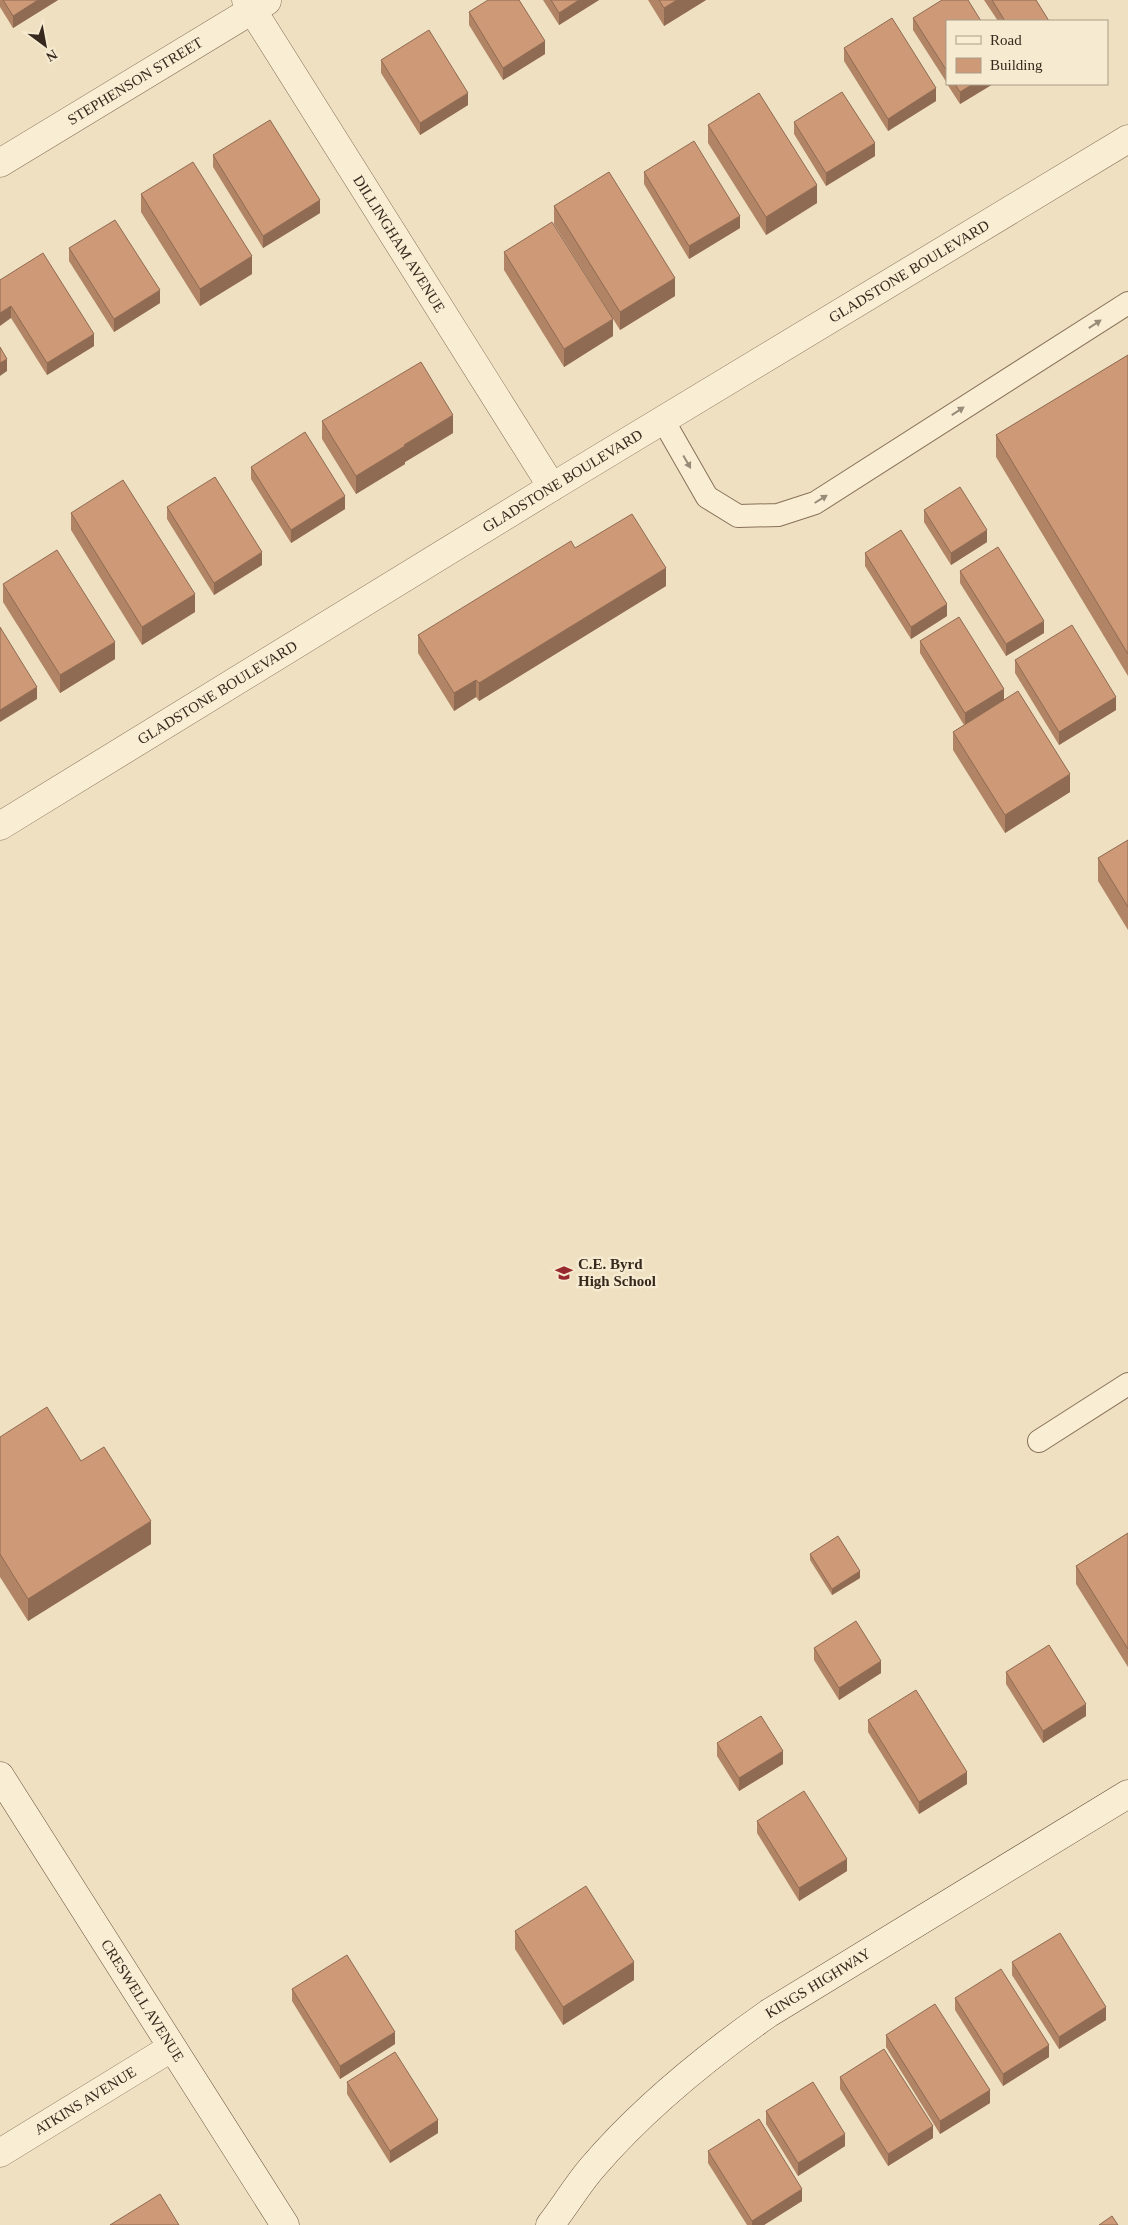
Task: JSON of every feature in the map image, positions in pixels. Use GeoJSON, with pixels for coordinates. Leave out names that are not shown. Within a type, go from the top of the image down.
{"type":"FeatureCollection","features":[{"type":"Feature","properties":{"kind":"street","name":"STEPHENSON STREET"},"geometry":{"type":"LineString","coordinates":[[0,163],[255,3]]}},
{"type":"Feature","properties":{"kind":"street","name":"DILLINGHAM AVENUE"},"geometry":{"type":"LineString","coordinates":[[255,3],[552,487]]}},
{"type":"Feature","properties":{"kind":"street","name":"GLADSTONE BOULEVARD"},"geometry":{"type":"LineString","coordinates":[[0,826],[552,487],[1128,139]]}},
{"type":"Feature","properties":{"kind":"street","name":"CRESWELL AVENUE"},"geometry":{"type":"LineString","coordinates":[[0,1776],[171,2048],[287,2222]]}},
{"type":"Feature","properties":{"kind":"street","name":"KINGS HIGHWAY"},"geometry":{"type":"LineString","coordinates":[[550,2225],[598,2162],[652,2107],[726,2044],[769,2013],[1128,1794]]}},
{"type":"Feature","properties":{"kind":"street","name":"ATKINS AVENUE"},"geometry":{"type":"LineString","coordinates":[[0,2153],[171,2048]]}},
{"type":"Feature","properties":{"kind":"lane"},"geometry":{"type":"LineString","coordinates":[[663,420],[707,497],[738,516],[778,515],[815,503],[1128,303]]}},
{"type":"Feature","properties":{"kind":"lane"},"geometry":{"type":"LineString","coordinates":[[1039,1441],[1125,1394]]}},
{"type":"Feature","properties":{"kind":"building"},"geometry":{"type":"Polygon","coordinates":[[[3,0],[38,0],[13,16],[3,0]]]}},
{"type":"Feature","properties":{"kind":"building"},"geometry":{"type":"Polygon","coordinates":[[[488,0],[519,0],[545,41],[503,68],[469,12],[488,0]]]}},
{"type":"Feature","properties":{"kind":"building"},"geometry":{"type":"Polygon","coordinates":[[[551,0],[579,0],[559,13],[551,0]]]}},
{"type":"Feature","properties":{"kind":"building"},"geometry":{"type":"Polygon","coordinates":[[[659,0],[677,0],[664,8],[659,0]]]}},
{"type":"Feature","properties":{"kind":"building"},"geometry":{"type":"Polygon","coordinates":[[[942,0],[968,0],[980,20],[946,20],[946,69],[913,18],[942,0]]]}},
{"type":"Feature","properties":{"kind":"building"},"geometry":{"type":"Polygon","coordinates":[[[992,0],[1036,0],[1048,20],[1004,20],[992,0]]]}},
{"type":"Feature","properties":{"kind":"building"},"geometry":{"type":"Polygon","coordinates":[[[892,18],[936,88],[888,119],[844,48],[892,18]]]}},
{"type":"Feature","properties":{"kind":"building"},"geometry":{"type":"Polygon","coordinates":[[[429,30],[468,93],[420,123],[381,60],[429,30]]]}},
{"type":"Feature","properties":{"kind":"building"},"geometry":{"type":"Polygon","coordinates":[[[956,85],[971,85],[960,92],[956,85]]]}},
{"type":"Feature","properties":{"kind":"building"},"geometry":{"type":"Polygon","coordinates":[[[842,92],[875,143],[826,173],[794,122],[842,92]]]}},
{"type":"Feature","properties":{"kind":"building"},"geometry":{"type":"Polygon","coordinates":[[[759,93],[817,185],[766,217],[708,125],[759,93]]]}},
{"type":"Feature","properties":{"kind":"building"},"geometry":{"type":"Polygon","coordinates":[[[270,120],[320,200],[263,236],[213,155],[270,120]]]}},
{"type":"Feature","properties":{"kind":"building"},"geometry":{"type":"Polygon","coordinates":[[[694,141],[740,216],[689,246],[644,172],[694,141]]]}},
{"type":"Feature","properties":{"kind":"building"},"geometry":{"type":"Polygon","coordinates":[[[193,162],[252,256],[200,289],[141,194],[193,162]]]}},
{"type":"Feature","properties":{"kind":"building"},"geometry":{"type":"Polygon","coordinates":[[[609,172],[675,278],[620,312],[554,206],[609,172]]]}},
{"type":"Feature","properties":{"kind":"building"},"geometry":{"type":"Polygon","coordinates":[[[115,220],[160,290],[114,319],[69,248],[115,220]]]}},
{"type":"Feature","properties":{"kind":"building"},"geometry":{"type":"Polygon","coordinates":[[[552,222],[613,319],[564,349],[504,252],[552,222]]]}},
{"type":"Feature","properties":{"kind":"building"},"geometry":{"type":"Polygon","coordinates":[[[43,253],[94,334],[47,363],[11,306],[0,313],[0,280],[43,253]]]}},
{"type":"Feature","properties":{"kind":"building"},"geometry":{"type":"Polygon","coordinates":[[[0,347],[7,359],[0,363],[0,347]]]}},
{"type":"Feature","properties":{"kind":"building"},"geometry":{"type":"Polygon","coordinates":[[[1128,355],[1128,654],[996,435],[1128,355]]]}},
{"type":"Feature","properties":{"kind":"building"},"geometry":{"type":"Polygon","coordinates":[[[421,362],[453,415],[356,476],[322,421],[421,362]]]}},
{"type":"Feature","properties":{"kind":"building"},"geometry":{"type":"Polygon","coordinates":[[[305,432],[345,496],[291,530],[251,467],[305,432]]]}},
{"type":"Feature","properties":{"kind":"building"},"geometry":{"type":"Polygon","coordinates":[[[215,477],[262,552],[214,583],[167,507],[215,477]]]}},
{"type":"Feature","properties":{"kind":"building"},"geometry":{"type":"Polygon","coordinates":[[[123,480],[195,594],[142,627],[71,513],[123,480]]]}},
{"type":"Feature","properties":{"kind":"building"},"geometry":{"type":"Polygon","coordinates":[[[960,487],[987,530],[951,553],[924,510],[960,487]]]}},
{"type":"Feature","properties":{"kind":"building"},"geometry":{"type":"Polygon","coordinates":[[[632,514],[666,568],[479,683],[476,680],[454,693],[418,635],[571,541],[575,548],[632,514]]]}},
{"type":"Feature","properties":{"kind":"building"},"geometry":{"type":"Polygon","coordinates":[[[901,530],[947,604],[911,627],[865,553],[901,530]]]}},
{"type":"Feature","properties":{"kind":"building"},"geometry":{"type":"Polygon","coordinates":[[[998,547],[1044,621],[1006,644],[960,571],[998,547]]]}},
{"type":"Feature","properties":{"kind":"building"},"geometry":{"type":"Polygon","coordinates":[[[57,550],[115,642],[60,675],[3,584],[57,550]]]}},
{"type":"Feature","properties":{"kind":"building"},"geometry":{"type":"Polygon","coordinates":[[[959,617],[1004,689],[965,713],[920,641],[959,617]]]}},
{"type":"Feature","properties":{"kind":"building"},"geometry":{"type":"Polygon","coordinates":[[[1072,625],[1116,697],[1059,732],[1015,660],[1072,625]]]}},
{"type":"Feature","properties":{"kind":"building"},"geometry":{"type":"Polygon","coordinates":[[[0,627],[37,687],[0,710],[0,627]]]}},
{"type":"Feature","properties":{"kind":"building"},"geometry":{"type":"Polygon","coordinates":[[[1018,691],[1070,774],[1005,815],[953,732],[1018,691]]]}},
{"type":"Feature","properties":{"kind":"building"},"geometry":{"type":"Polygon","coordinates":[[[1128,840],[1128,907],[1098,858],[1128,840]]]}},
{"type":"Feature","properties":{"kind":"building"},"geometry":{"type":"Polygon","coordinates":[[[47,1407],[81,1461],[104,1447],[151,1521],[28,1599],[0,1554],[0,1437],[47,1407]]]}},
{"type":"Feature","properties":{"kind":"building"},"geometry":{"type":"Polygon","coordinates":[[[1128,1533],[1128,1649],[1076,1566],[1128,1533]]]}},
{"type":"Feature","properties":{"kind":"building"},"geometry":{"type":"Polygon","coordinates":[[[838,1536],[860,1571],[832,1589],[810,1554],[838,1536]]]}},
{"type":"Feature","properties":{"kind":"building"},"geometry":{"type":"Polygon","coordinates":[[[856,1621],[881,1661],[839,1688],[814,1648],[856,1621]]]}},
{"type":"Feature","properties":{"kind":"building"},"geometry":{"type":"Polygon","coordinates":[[[1049,1645],[1086,1704],[1043,1731],[1006,1672],[1049,1645]]]}},
{"type":"Feature","properties":{"kind":"building"},"geometry":{"type":"Polygon","coordinates":[[[916,1690],[967,1772],[919,1802],[868,1720],[916,1690]]]}},
{"type":"Feature","properties":{"kind":"building"},"geometry":{"type":"Polygon","coordinates":[[[761,1716],[783,1751],[739,1778],[717,1743],[761,1716]]]}},
{"type":"Feature","properties":{"kind":"building"},"geometry":{"type":"Polygon","coordinates":[[[804,1791],[847,1859],[799,1888],[757,1821],[804,1791]]]}},
{"type":"Feature","properties":{"kind":"building"},"geometry":{"type":"Polygon","coordinates":[[[586,1886],[634,1962],[563,2007],[515,1931],[586,1886]]]}},
{"type":"Feature","properties":{"kind":"building"},"geometry":{"type":"Polygon","coordinates":[[[1060,1933],[1106,2007],[1059,2037],[1012,1962],[1060,1933]]]}},
{"type":"Feature","properties":{"kind":"building"},"geometry":{"type":"Polygon","coordinates":[[[347,1955],[395,2032],[340,2066],[292,1989],[347,1955]]]}},
{"type":"Feature","properties":{"kind":"building"},"geometry":{"type":"Polygon","coordinates":[[[1001,1969],[1049,2045],[1003,2074],[955,1998],[1001,1969]]]}},
{"type":"Feature","properties":{"kind":"building"},"geometry":{"type":"Polygon","coordinates":[[[935,2004],[990,2090],[940,2121],[886,2035],[935,2004]]]}},
{"type":"Feature","properties":{"kind":"building"},"geometry":{"type":"Polygon","coordinates":[[[884,2049],[933,2126],[888,2154],[840,2077],[884,2049]]]}},
{"type":"Feature","properties":{"kind":"building"},"geometry":{"type":"Polygon","coordinates":[[[395,2052],[438,2120],[390,2151],[347,2082],[395,2052]]]}},
{"type":"Feature","properties":{"kind":"building"},"geometry":{"type":"Polygon","coordinates":[[[813,2082],[845,2134],[798,2163],[766,2111],[813,2082]]]}},
{"type":"Feature","properties":{"kind":"building"},"geometry":{"type":"Polygon","coordinates":[[[759,2119],[802,2189],[752,2221],[708,2151],[759,2119]]]}},
{"type":"Feature","properties":{"kind":"building"},"geometry":{"type":"Polygon","coordinates":[[[160,2194],[179,2225],[110,2225],[160,2194]]]}},
{"type":"Feature","properties":{"kind":"building"},"geometry":{"type":"Polygon","coordinates":[[[1112,2216],[1118,2225],[1099,2225],[1112,2216]]]}},
{"type":"Feature","properties":{"kind":"place","name":"C.E. Byrd High School"},"geometry":{"type":"Point","coordinates":[564,1273]}}]}
